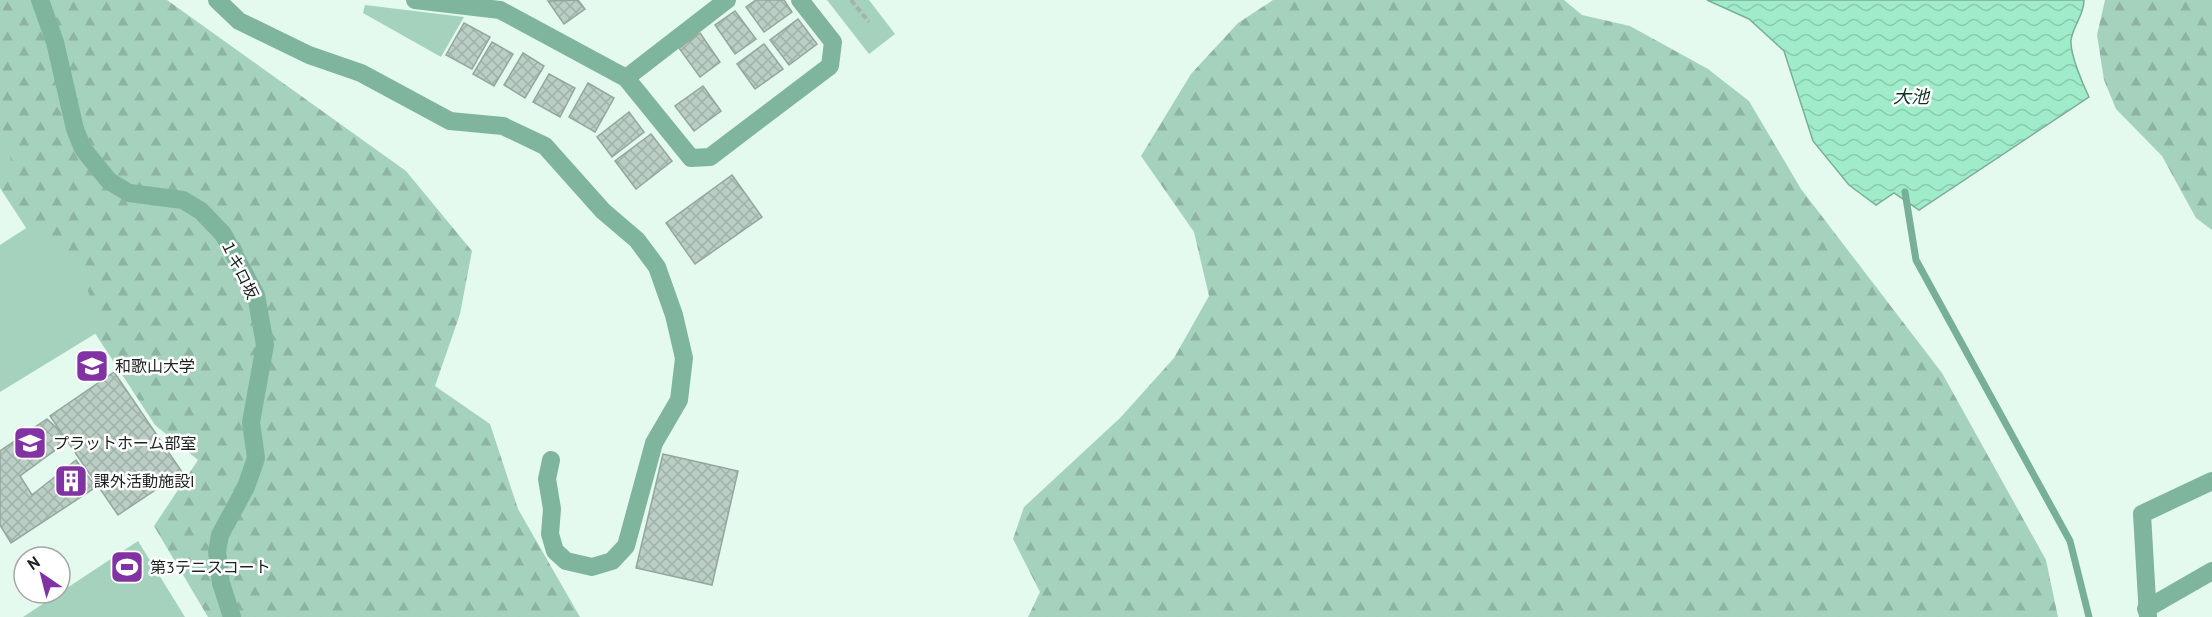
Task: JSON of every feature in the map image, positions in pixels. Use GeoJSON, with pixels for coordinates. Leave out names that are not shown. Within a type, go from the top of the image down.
{"type":"FeatureCollection","features":[{"type":"Feature","properties":{"kind":"street","name":"１キロ坂"},"geometry":{"type":"LineString","coordinates":[[40,0],[55,42],[75,129],[83,149],[109,181],[129,193],[183,200],[201,211],[223,234],[256,296],[265,345],[251,422],[256,458],[246,487],[220,535],[217,552],[221,583],[232,617]]}},
{"type":"Feature","properties":{"kind":"street"},"geometry":{"type":"LineString","coordinates":[[217,0],[239,21],[309,55],[361,73],[450,121],[503,126],[545,146],[603,211],[637,240],[657,267],[674,315],[684,358],[679,400],[654,443],[626,546],[612,561],[592,567],[566,561],[555,551],[550,534],[552,509],[547,479],[551,460]]}},
{"type":"Feature","properties":{"kind":"street"},"geometry":{"type":"LineString","coordinates":[[415,0],[506,5],[626,78],[691,158],[710,157],[830,66],[833,42],[800,0]]}},
{"type":"Feature","properties":{"kind":"street"},"geometry":{"type":"LineString","coordinates":[[626,78],[727,0]]}},
{"type":"Feature","properties":{"kind":"street"},"geometry":{"type":"LineString","coordinates":[[2212,481],[2142,514],[2147,613],[2212,571]]}},
{"type":"Feature","properties":{"kind":"path"},"geometry":{"type":"LineString","coordinates":[[851,0],[869,22]]}},
{"type":"Feature","properties":{"kind":"green space"},"geometry":{"type":"Polygon","coordinates":[[[0,0],[167,0],[406,171],[472,251],[460,314],[435,386],[490,424],[518,509],[580,617],[208,617],[154,526],[198,460],[155,425],[0,188],[0,0]]]}},
{"type":"Feature","properties":{"kind":"green space"},"geometry":{"type":"Polygon","coordinates":[[[827,0],[869,0],[895,34],[869,54],[827,0]]]}},
{"type":"Feature","properties":{"kind":"green space"},"geometry":{"type":"Polygon","coordinates":[[[1273,0],[1564,0],[1582,15],[1630,26],[1708,69],[1749,101],[1801,189],[1942,373],[2046,560],[2058,617],[1028,617],[1040,592],[1013,539],[1024,507],[1120,418],[1174,358],[1209,296],[1194,232],[1141,156],[1191,74],[1238,23],[1273,0]]]}},
{"type":"Feature","properties":{"kind":"green space"},"geometry":{"type":"Polygon","coordinates":[[[2105,0],[2212,0],[2212,230],[2196,218],[2162,156],[2116,109],[2104,80],[2097,35],[2105,0]]]}},
{"type":"Feature","properties":{"kind":"green space"},"geometry":{"type":"Polygon","coordinates":[[[365,5],[464,17],[441,57],[363,13],[365,5]]]}},
{"type":"Feature","properties":{"kind":"green space"},"geometry":{"type":"Polygon","coordinates":[[[0,123],[11,160],[0,167],[0,123]]]}},
{"type":"Feature","properties":{"kind":"green space"},"geometry":{"type":"Polygon","coordinates":[[[34,223],[79,269],[103,329],[0,392],[0,245],[34,223]]]}},
{"type":"Feature","properties":{"kind":"green space","name":"第3テニスコート"},"geometry":{"type":"Polygon","coordinates":[[[138,541],[185,617],[23,617],[41,605],[72,605],[72,585],[138,541]]]}},
{"type":"Feature","properties":{"kind":"water","name":"大池"},"geometry":{"type":"Polygon","coordinates":[[[1707,0],[2084,0],[2072,36],[2071,47],[2077,69],[2089,97],[1919,210],[1894,193],[1876,205],[1849,185],[1813,141],[1784,51],[1749,19],[1707,0]]]}},
{"type":"Feature","properties":{"kind":"building"},"geometry":{"type":"Polygon","coordinates":[[[578,0],[585,9],[564,24],[548,1],[578,0]]]}},
{"type":"Feature","properties":{"kind":"building"},"geometry":{"type":"Polygon","coordinates":[[[756,0],[784,0],[792,12],[764,32],[746,7],[756,0]]]}},
{"type":"Feature","properties":{"kind":"building"},"geometry":{"type":"Polygon","coordinates":[[[735,11],[756,39],[735,54],[715,25],[735,11]]]}},
{"type":"Feature","properties":{"kind":"building"},"geometry":{"type":"Polygon","coordinates":[[[798,19],[817,44],[789,65],[770,40],[798,19]]]}},
{"type":"Feature","properties":{"kind":"building"},"geometry":{"type":"Polygon","coordinates":[[[464,23],[490,37],[472,69],[446,55],[464,23]]]}},
{"type":"Feature","properties":{"kind":"building"},"geometry":{"type":"Polygon","coordinates":[[[700,33],[720,62],[700,77],[679,48],[700,33]]]}},
{"type":"Feature","properties":{"kind":"building"},"geometry":{"type":"Polygon","coordinates":[[[492,42],[513,54],[494,86],[473,74],[492,42]]]}},
{"type":"Feature","properties":{"kind":"building"},"geometry":{"type":"Polygon","coordinates":[[[764,44],[783,69],[755,89],[737,64],[764,44]]]}},
{"type":"Feature","properties":{"kind":"building"},"geometry":{"type":"Polygon","coordinates":[[[523,53],[544,66],[525,98],[504,85],[523,53]]]}},
{"type":"Feature","properties":{"kind":"building"},"geometry":{"type":"Polygon","coordinates":[[[549,74],[575,88],[560,117],[533,102],[549,74]]]}},
{"type":"Feature","properties":{"kind":"building"},"geometry":{"type":"Polygon","coordinates":[[[588,83],[614,98],[595,132],[569,117],[588,83]]]}},
{"type":"Feature","properties":{"kind":"building"},"geometry":{"type":"Polygon","coordinates":[[[703,86],[721,111],[694,131],[675,106],[703,86]]]}},
{"type":"Feature","properties":{"kind":"building"},"geometry":{"type":"Polygon","coordinates":[[[629,112],[644,132],[612,157],[597,137],[629,112]]]}},
{"type":"Feature","properties":{"kind":"building"},"geometry":{"type":"Polygon","coordinates":[[[651,134],[672,161],[636,189],[615,161],[651,134]]]}},
{"type":"Feature","properties":{"kind":"building"},"geometry":{"type":"Polygon","coordinates":[[[732,175],[762,217],[695,264],[666,223],[732,175]]]}},
{"type":"Feature","properties":{"kind":"building"},"geometry":{"type":"Polygon","coordinates":[[[114,372],[182,472],[118,515],[50,416],[114,372]]]}},
{"type":"Feature","properties":{"kind":"building","name":"課外活動施設I"},"geometry":{"type":"Polygon","coordinates":[[[47,419],[58,429],[65,443],[20,476],[32,495],[76,460],[96,487],[11,543],[0,525],[0,451],[47,419]]]}},
{"type":"Feature","properties":{"kind":"building"},"geometry":{"type":"Polygon","coordinates":[[[663,454],[738,471],[712,585],[636,568],[663,454]]]}},
{"type":"Feature","properties":{"kind":"waterway"},"geometry":{"type":"LineString","coordinates":[[1905,192],[1916,260],[2070,541],[2089,617]]}},
{"type":"Feature","properties":{"kind":"place","name":"和歌山大学"},"geometry":{"type":"Point","coordinates":[92,366]}},
{"type":"Feature","properties":{"kind":"place","name":"プラットホーム部室"},"geometry":{"type":"Point","coordinates":[30,443]}},
{"type":"Feature","properties":{"kind":"place","name":"課外活動施設I"},"geometry":{"type":"Point","coordinates":[71,481]}},
{"type":"Feature","properties":{"kind":"place","name":"第3テニスコート"},"geometry":{"type":"Point","coordinates":[127,567]}}]}
